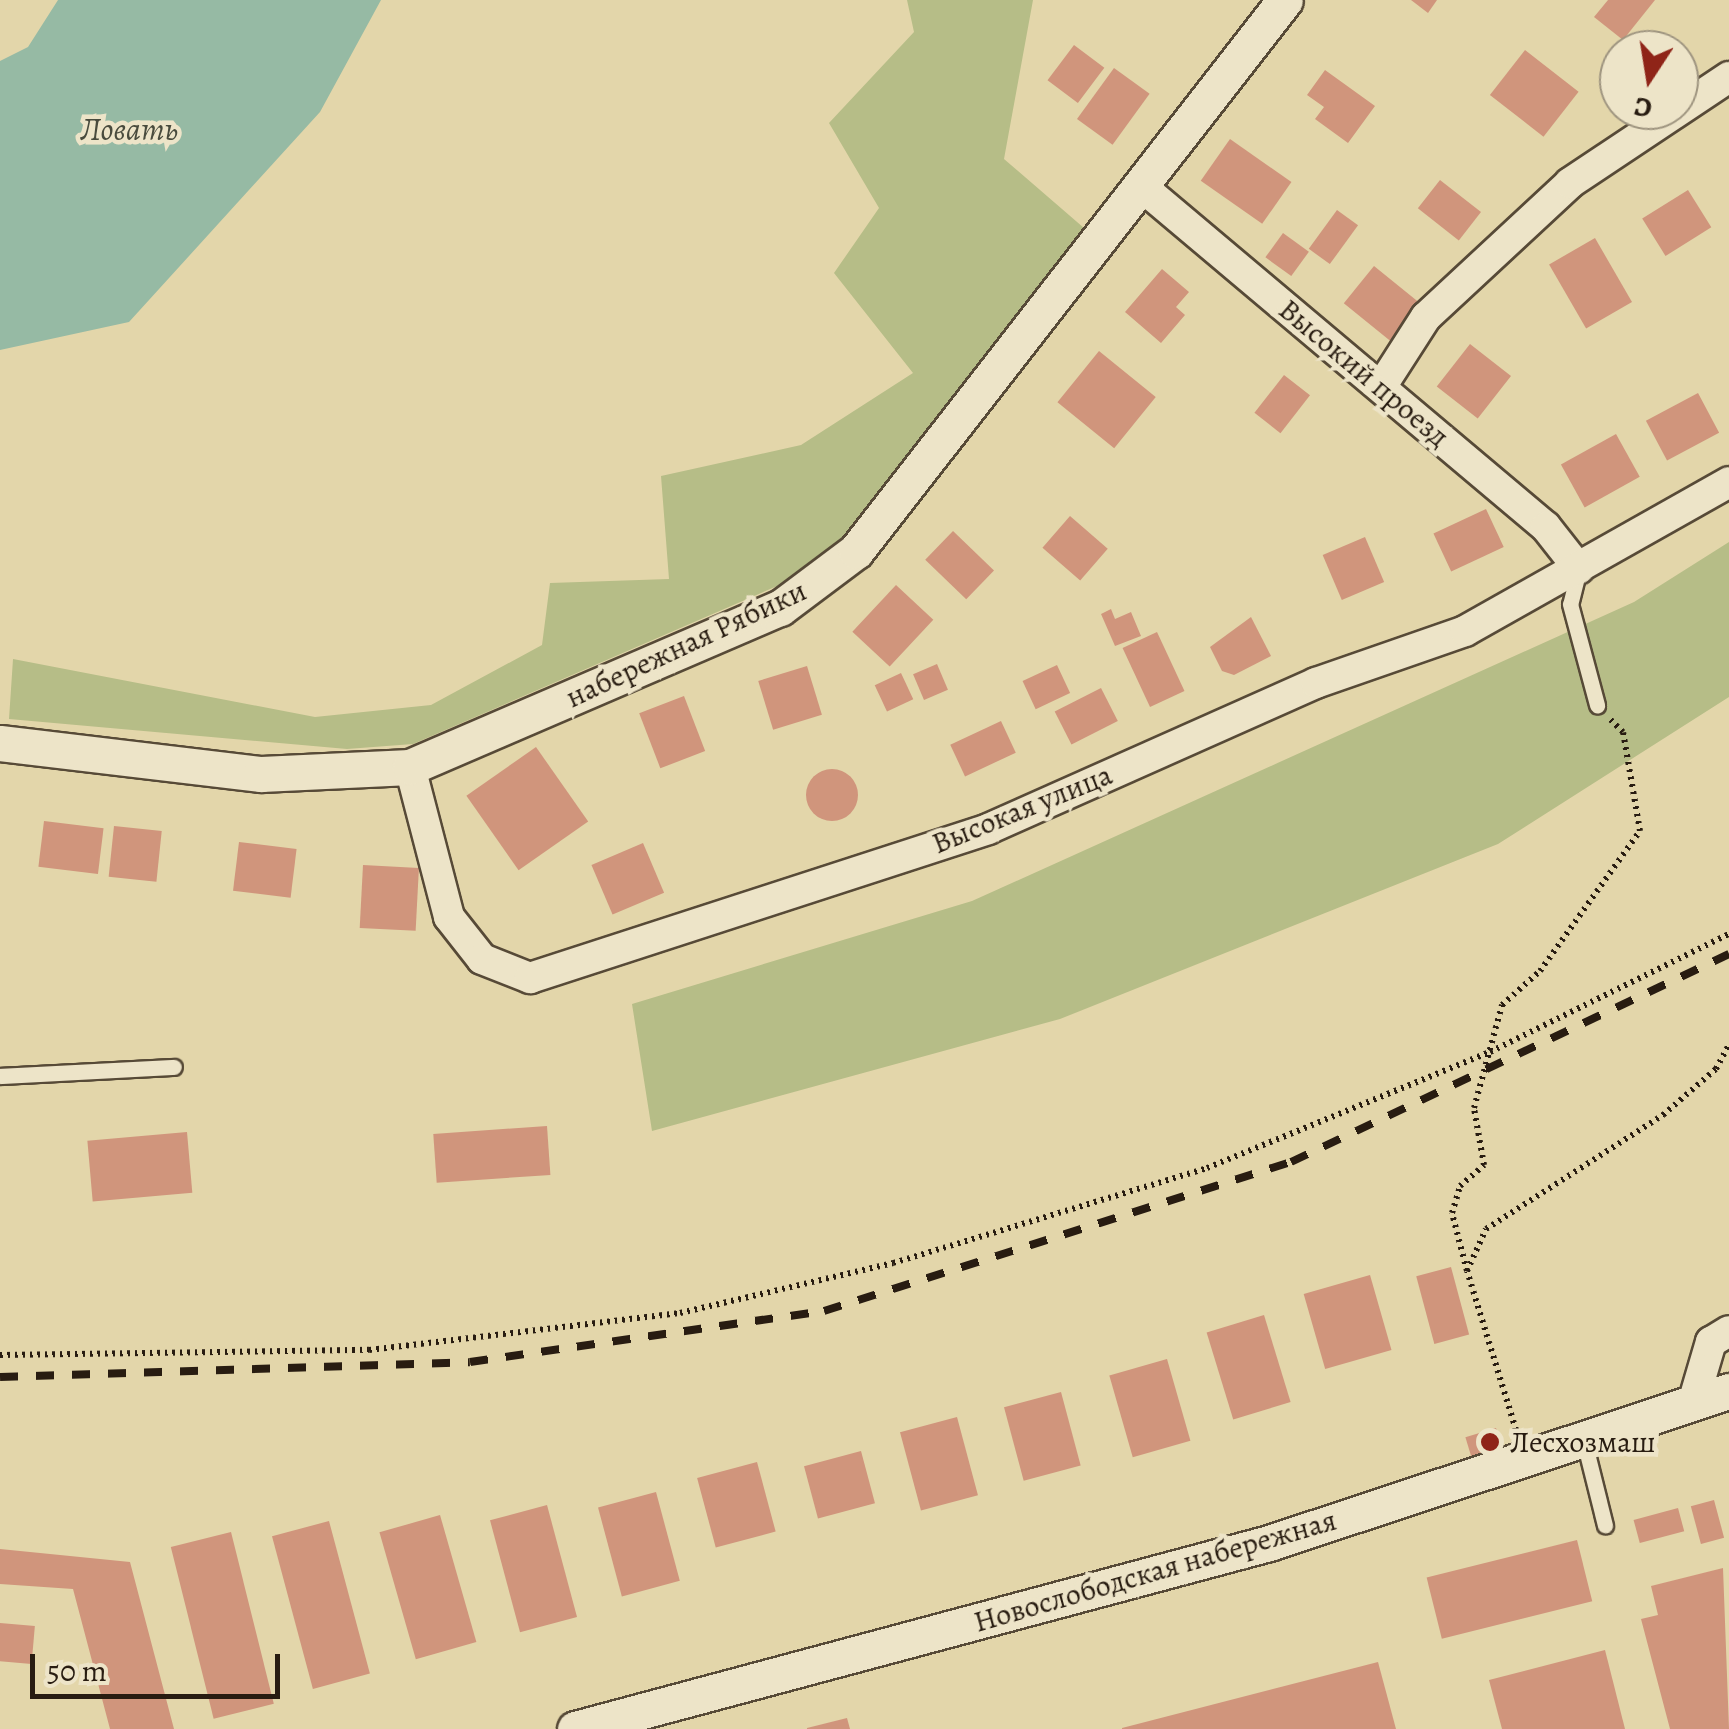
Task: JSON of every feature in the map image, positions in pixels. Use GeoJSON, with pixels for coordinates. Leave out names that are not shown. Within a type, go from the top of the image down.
{"type":"FeatureCollection","features":[{"type":"Feature","properties":{"kind":"street","name":"набережная Рябики"},"geometry":{"type":"LineString","coordinates":[[0,743],[261,774],[410,767],[821,582],[856,551],[1285,0]]}},
{"type":"Feature","properties":{"kind":"street"},"geometry":{"type":"LineString","coordinates":[[1381,387],[1426,317],[1570,183],[1729,76]]}},
{"type":"Feature","properties":{"kind":"street","name":"Высокий проезд"},"geometry":{"type":"LineString","coordinates":[[1140,186],[1546,527],[1579,569]]}},
{"type":"Feature","properties":{"kind":"street","name":"Высокая улица"},"geometry":{"type":"LineString","coordinates":[[410,767],[449,917],[482,960],[530,978],[988,828],[1316,683],[1465,631],[1729,482]]}},
{"type":"Feature","properties":{"kind":"street"},"geometry":{"type":"LineString","coordinates":[[1693,1403],[1711,1342],[1729,1332]]}},
{"type":"Feature","properties":{"kind":"street","name":"Новослободская набережная"},"geometry":{"type":"LineString","coordinates":[[575,1729],[1270,1543],[1729,1390]]}},
{"type":"Feature","properties":{"kind":"lane"},"geometry":{"type":"LineString","coordinates":[[1579,569],[1570,604],[1598,705]]}},
{"type":"Feature","properties":{"kind":"lane"},"geometry":{"type":"LineString","coordinates":[[0,1076],[174,1067]]}},
{"type":"Feature","properties":{"kind":"lane"},"geometry":{"type":"LineString","coordinates":[[1584,1441],[1605,1526]]}},
{"type":"Feature","properties":{"kind":"path"},"geometry":{"type":"LineString","coordinates":[[1525,1460],[1452,1213],[1460,1186],[1484,1164],[1474,1108],[1502,1005],[1540,971],[1640,831],[1623,732],[1598,705]]}},
{"type":"Feature","properties":{"kind":"path"},"geometry":{"type":"LineString","coordinates":[[0,1355],[369,1350],[680,1313],[894,1264],[1206,1168],[1490,1052],[1729,934]]}},
{"type":"Feature","properties":{"kind":"path"},"geometry":{"type":"LineString","coordinates":[[1467,1270],[1486,1229],[1663,1115],[1716,1068],[1729,1045]]}},
{"type":"Feature","properties":{"kind":"shaded area"},"geometry":{"type":"Polygon","coordinates":[[[907,0],[1033,0],[1004,159],[1084,228],[852,532],[791,580],[413,744],[347,749],[9,719],[13,659],[315,717],[431,705],[542,645],[550,583],[669,579],[661,476],[801,445],[913,373],[834,273],[879,208],[829,123],[914,32],[907,0]]]}},
{"type":"Feature","properties":{"kind":"shaded area"},"geometry":{"type":"Polygon","coordinates":[[[1729,542],[1729,697],[1498,844],[1060,1019],[652,1131],[632,1004],[972,901],[1634,602],[1729,542]]]}},
{"type":"Feature","properties":{"kind":"water","name":"Ловать"},"geometry":{"type":"Polygon","coordinates":[[[58,0],[381,0],[320,112],[129,322],[0,350],[0,61],[28,47],[58,0]]]}},
{"type":"Feature","properties":{"kind":"building"},"geometry":{"type":"Polygon","coordinates":[[[1411,0],[1437,0],[1428,13],[1411,0]]]}},
{"type":"Feature","properties":{"kind":"building"},"geometry":{"type":"Polygon","coordinates":[[[1608,0],[1655,0],[1631,30],[1610,30],[1594,17],[1608,0]]]}},
{"type":"Feature","properties":{"kind":"building"},"geometry":{"type":"Polygon","coordinates":[[[1074,45],[1104,68],[1078,103],[1048,80],[1074,45]]]}},
{"type":"Feature","properties":{"kind":"building"},"geometry":{"type":"Polygon","coordinates":[[[1525,50],[1579,92],[1543,137],[1490,95],[1525,50]]]}},
{"type":"Feature","properties":{"kind":"building"},"geometry":{"type":"Polygon","coordinates":[[[1114,68],[1150,94],[1113,145],[1077,119],[1114,68]]]}},
{"type":"Feature","properties":{"kind":"building"},"geometry":{"type":"Polygon","coordinates":[[[1325,70],[1375,106],[1348,143],[1315,119],[1324,107],[1307,95],[1325,70]]]}},
{"type":"Feature","properties":{"kind":"building"},"geometry":{"type":"Polygon","coordinates":[[[1230,139],[1291,182],[1262,224],[1201,181],[1230,139]]]}},
{"type":"Feature","properties":{"kind":"building"},"geometry":{"type":"Polygon","coordinates":[[[1440,180],[1481,212],[1459,240],[1418,208],[1440,180]]]}},
{"type":"Feature","properties":{"kind":"building"},"geometry":{"type":"Polygon","coordinates":[[[1688,190],[1711,227],[1666,256],[1642,219],[1688,190]]]}},
{"type":"Feature","properties":{"kind":"building"},"geometry":{"type":"Polygon","coordinates":[[[1337,210],[1358,225],[1330,264],[1309,249],[1337,210]]]}},
{"type":"Feature","properties":{"kind":"building"},"geometry":{"type":"Polygon","coordinates":[[[1283,233],[1309,252],[1291,276],[1265,257],[1283,233]]]}},
{"type":"Feature","properties":{"kind":"building"},"geometry":{"type":"Polygon","coordinates":[[[1595,238],[1632,302],[1586,329],[1549,264],[1595,238]]]}},
{"type":"Feature","properties":{"kind":"building"},"geometry":{"type":"Polygon","coordinates":[[[1374,266],[1421,304],[1390,341],[1344,303],[1374,266]]]}},
{"type":"Feature","properties":{"kind":"building"},"geometry":{"type":"Polygon","coordinates":[[[1162,269],[1189,292],[1176,307],[1185,315],[1161,343],[1125,312],[1162,269]]]}},
{"type":"Feature","properties":{"kind":"building"},"geometry":{"type":"Polygon","coordinates":[[[1470,344],[1511,376],[1478,419],[1437,387],[1470,344]]]}},
{"type":"Feature","properties":{"kind":"building"},"geometry":{"type":"Polygon","coordinates":[[[1099,351],[1156,397],[1114,448],[1057,402],[1099,351]]]}},
{"type":"Feature","properties":{"kind":"building"},"geometry":{"type":"Polygon","coordinates":[[[1284,375],[1310,395],[1280,433],[1254,413],[1284,375]]]}},
{"type":"Feature","properties":{"kind":"building"},"geometry":{"type":"Polygon","coordinates":[[[1698,393],[1719,433],[1667,460],[1646,421],[1698,393]]]}},
{"type":"Feature","properties":{"kind":"building"},"geometry":{"type":"Polygon","coordinates":[[[1616,434],[1640,477],[1585,507],[1561,465],[1616,434]]]}},
{"type":"Feature","properties":{"kind":"building"},"geometry":{"type":"Polygon","coordinates":[[[1486,509],[1504,547],[1451,572],[1433,534],[1486,509]]]}},
{"type":"Feature","properties":{"kind":"building"},"geometry":{"type":"Polygon","coordinates":[[[1070,516],[1108,549],[1080,581],[1042,548],[1070,516]]]}},
{"type":"Feature","properties":{"kind":"building"},"geometry":{"type":"Polygon","coordinates":[[[953,531],[994,571],[966,599],[925,560],[953,531]]]}},
{"type":"Feature","properties":{"kind":"building"},"geometry":{"type":"Polygon","coordinates":[[[1365,537],[1384,582],[1342,600],[1323,555],[1365,537]]]}},
{"type":"Feature","properties":{"kind":"building"},"geometry":{"type":"Polygon","coordinates":[[[896,585],[933,620],[890,667],[852,632],[896,585]]]}},
{"type":"Feature","properties":{"kind":"building"},"geometry":{"type":"Polygon","coordinates":[[[1111,609],[1115,619],[1131,612],[1141,636],[1115,646],[1101,614],[1111,609]]]}},
{"type":"Feature","properties":{"kind":"building"},"geometry":{"type":"Polygon","coordinates":[[[1251,617],[1271,656],[1234,675],[1222,671],[1210,647],[1251,617]]]}},
{"type":"Feature","properties":{"kind":"building"},"geometry":{"type":"Polygon","coordinates":[[[1157,632],[1184,691],[1150,707],[1123,648],[1157,632]]]}},
{"type":"Feature","properties":{"kind":"building"},"geometry":{"type":"Polygon","coordinates":[[[937,664],[948,690],[924,700],[913,674],[937,664]]]}},
{"type":"Feature","properties":{"kind":"building"},"geometry":{"type":"Polygon","coordinates":[[[1057,665],[1070,693],[1036,709],[1023,681],[1057,665]]]}},
{"type":"Feature","properties":{"kind":"building"},"geometry":{"type":"Polygon","coordinates":[[[807,666],[822,715],[773,730],[758,681],[807,666]]]}},
{"type":"Feature","properties":{"kind":"building"},"geometry":{"type":"Polygon","coordinates":[[[901,673],[913,699],[887,712],[875,685],[901,673]]]}},
{"type":"Feature","properties":{"kind":"building"},"geometry":{"type":"Polygon","coordinates":[[[1101,688],[1118,721],[1071,745],[1055,712],[1101,688]]]}},
{"type":"Feature","properties":{"kind":"building"},"geometry":{"type":"Polygon","coordinates":[[[684,696],[705,751],[660,768],[639,713],[684,696]]]}},
{"type":"Feature","properties":{"kind":"building"},"geometry":{"type":"Polygon","coordinates":[[[1001,721],[1016,753],[965,776],[950,745],[1001,721]]]}},
{"type":"Feature","properties":{"kind":"building"},"geometry":{"type":"Polygon","coordinates":[[[536,747],[588,822],[519,870],[466,796],[536,747]]]}},
{"type":"Feature","properties":{"kind":"building"},"geometry":{"type":"Polygon","coordinates":[[[832,769],[850,777],[858,795],[850,813],[832,821],[814,813],[806,795],[814,777],[832,769]]]}},
{"type":"Feature","properties":{"kind":"building"},"geometry":{"type":"Polygon","coordinates":[[[44,821],[104,828],[98,874],[38,867],[44,821]]]}},
{"type":"Feature","properties":{"kind":"building"},"geometry":{"type":"Polygon","coordinates":[[[114,826],[162,831],[156,882],[109,877],[114,826]]]}},
{"type":"Feature","properties":{"kind":"building"},"geometry":{"type":"Polygon","coordinates":[[[239,842],[297,849],[291,898],[233,891],[239,842]]]}},
{"type":"Feature","properties":{"kind":"building"},"geometry":{"type":"Polygon","coordinates":[[[643,843],[664,893],[613,915],[591,865],[643,843]]]}},
{"type":"Feature","properties":{"kind":"building"},"geometry":{"type":"Polygon","coordinates":[[[363,865],[419,868],[416,931],[360,928],[363,865]]]}},
{"type":"Feature","properties":{"kind":"building"},"geometry":{"type":"Polygon","coordinates":[[[547,1126],[550,1175],[437,1183],[433,1134],[547,1126]]]}},
{"type":"Feature","properties":{"kind":"building"},"geometry":{"type":"Polygon","coordinates":[[[187,1132],[192,1193],[93,1201],[87,1141],[187,1132]]]}},
{"type":"Feature","properties":{"kind":"building"},"geometry":{"type":"Polygon","coordinates":[[[1451,1267],[1469,1335],[1434,1344],[1416,1276],[1451,1267]]]}},
{"type":"Feature","properties":{"kind":"building"},"geometry":{"type":"Polygon","coordinates":[[[1370,1275],[1391,1350],[1325,1369],[1304,1294],[1370,1275]]]}},
{"type":"Feature","properties":{"kind":"building"},"geometry":{"type":"Polygon","coordinates":[[[1264,1315],[1291,1402],[1233,1420],[1207,1333],[1264,1315]]]}},
{"type":"Feature","properties":{"kind":"building"},"geometry":{"type":"Polygon","coordinates":[[[1167,1359],[1190,1441],[1133,1457],[1109,1376],[1167,1359]]]}},
{"type":"Feature","properties":{"kind":"building"},"geometry":{"type":"Polygon","coordinates":[[[1061,1392],[1081,1465],[1024,1481],[1004,1407],[1061,1392]]]}},
{"type":"Feature","properties":{"kind":"building"},"geometry":{"type":"Polygon","coordinates":[[[957,1417],[978,1495],[921,1511],[900,1432],[957,1417]]]}},
{"type":"Feature","properties":{"kind":"building"},"geometry":{"type":"Polygon","coordinates":[[[1496,1428],[1502,1448],[1472,1457],[1465,1437],[1496,1428]]]}},
{"type":"Feature","properties":{"kind":"building"},"geometry":{"type":"Polygon","coordinates":[[[861,1451],[875,1503],[818,1518],[804,1466],[861,1451]]]}},
{"type":"Feature","properties":{"kind":"building"},"geometry":{"type":"Polygon","coordinates":[[[757,1462],[776,1532],[716,1548],[697,1478],[757,1462]]]}},
{"type":"Feature","properties":{"kind":"building"},"geometry":{"type":"Polygon","coordinates":[[[656,1492],[680,1581],[622,1596],[598,1508],[656,1492]]]}},
{"type":"Feature","properties":{"kind":"building"},"geometry":{"type":"Polygon","coordinates":[[[1714,1500],[1724,1538],[1701,1544],[1691,1506],[1714,1500]]]}},
{"type":"Feature","properties":{"kind":"building"},"geometry":{"type":"Polygon","coordinates":[[[547,1505],[577,1617],[520,1632],[490,1520],[547,1505]]]}},
{"type":"Feature","properties":{"kind":"building"},"geometry":{"type":"Polygon","coordinates":[[[1678,1508],[1684,1531],[1640,1543],[1634,1520],[1678,1508]]]}},
{"type":"Feature","properties":{"kind":"building"},"geometry":{"type":"Polygon","coordinates":[[[440,1515],[476,1642],[416,1659],[379,1532],[440,1515]]]}},
{"type":"Feature","properties":{"kind":"building"},"geometry":{"type":"Polygon","coordinates":[[[329,1521],[370,1674],[313,1689],[272,1536],[329,1521]]]}},
{"type":"Feature","properties":{"kind":"building"},"geometry":{"type":"Polygon","coordinates":[[[231,1532],[274,1704],[214,1719],[171,1547],[231,1532]]]}},
{"type":"Feature","properties":{"kind":"building"},"geometry":{"type":"Polygon","coordinates":[[[1577,1540],[1592,1601],[1442,1639],[1427,1577],[1577,1540]]]}},
{"type":"Feature","properties":{"kind":"building"},"geometry":{"type":"Polygon","coordinates":[[[0,1549],[130,1562],[174,1729],[110,1729],[73,1589],[0,1584],[0,1549]]]}},
{"type":"Feature","properties":{"kind":"building"},"geometry":{"type":"Polygon","coordinates":[[[1723,1568],[1729,1729],[1670,1729],[1641,1619],[1658,1615],[1651,1586],[1723,1568]]]}},
{"type":"Feature","properties":{"kind":"building"},"geometry":{"type":"Polygon","coordinates":[[[0,1623],[35,1626],[32,1664],[0,1661],[0,1623]]]}},
{"type":"Feature","properties":{"kind":"building"},"geometry":{"type":"Polygon","coordinates":[[[1605,1650],[1625,1729],[1502,1729],[1489,1680],[1605,1650]]]}},
{"type":"Feature","properties":{"kind":"building"},"geometry":{"type":"Polygon","coordinates":[[[1378,1662],[1396,1729],[1122,1729],[1122,1728],[1378,1662]]]}},
{"type":"Feature","properties":{"kind":"building"},"geometry":{"type":"Polygon","coordinates":[[[847,1718],[850,1729],[807,1729],[807,1728],[847,1718]]]}},
{"type":"Feature","properties":{"kind":"railway"},"geometry":{"type":"LineString","coordinates":[[0,1377],[470,1362],[824,1311],[1291,1162],[1729,954]]}},
{"type":"Feature","properties":{"kind":"place","name":"Лесхозмаш"},"geometry":{"type":"Point","coordinates":[1490,1442]}}]}
